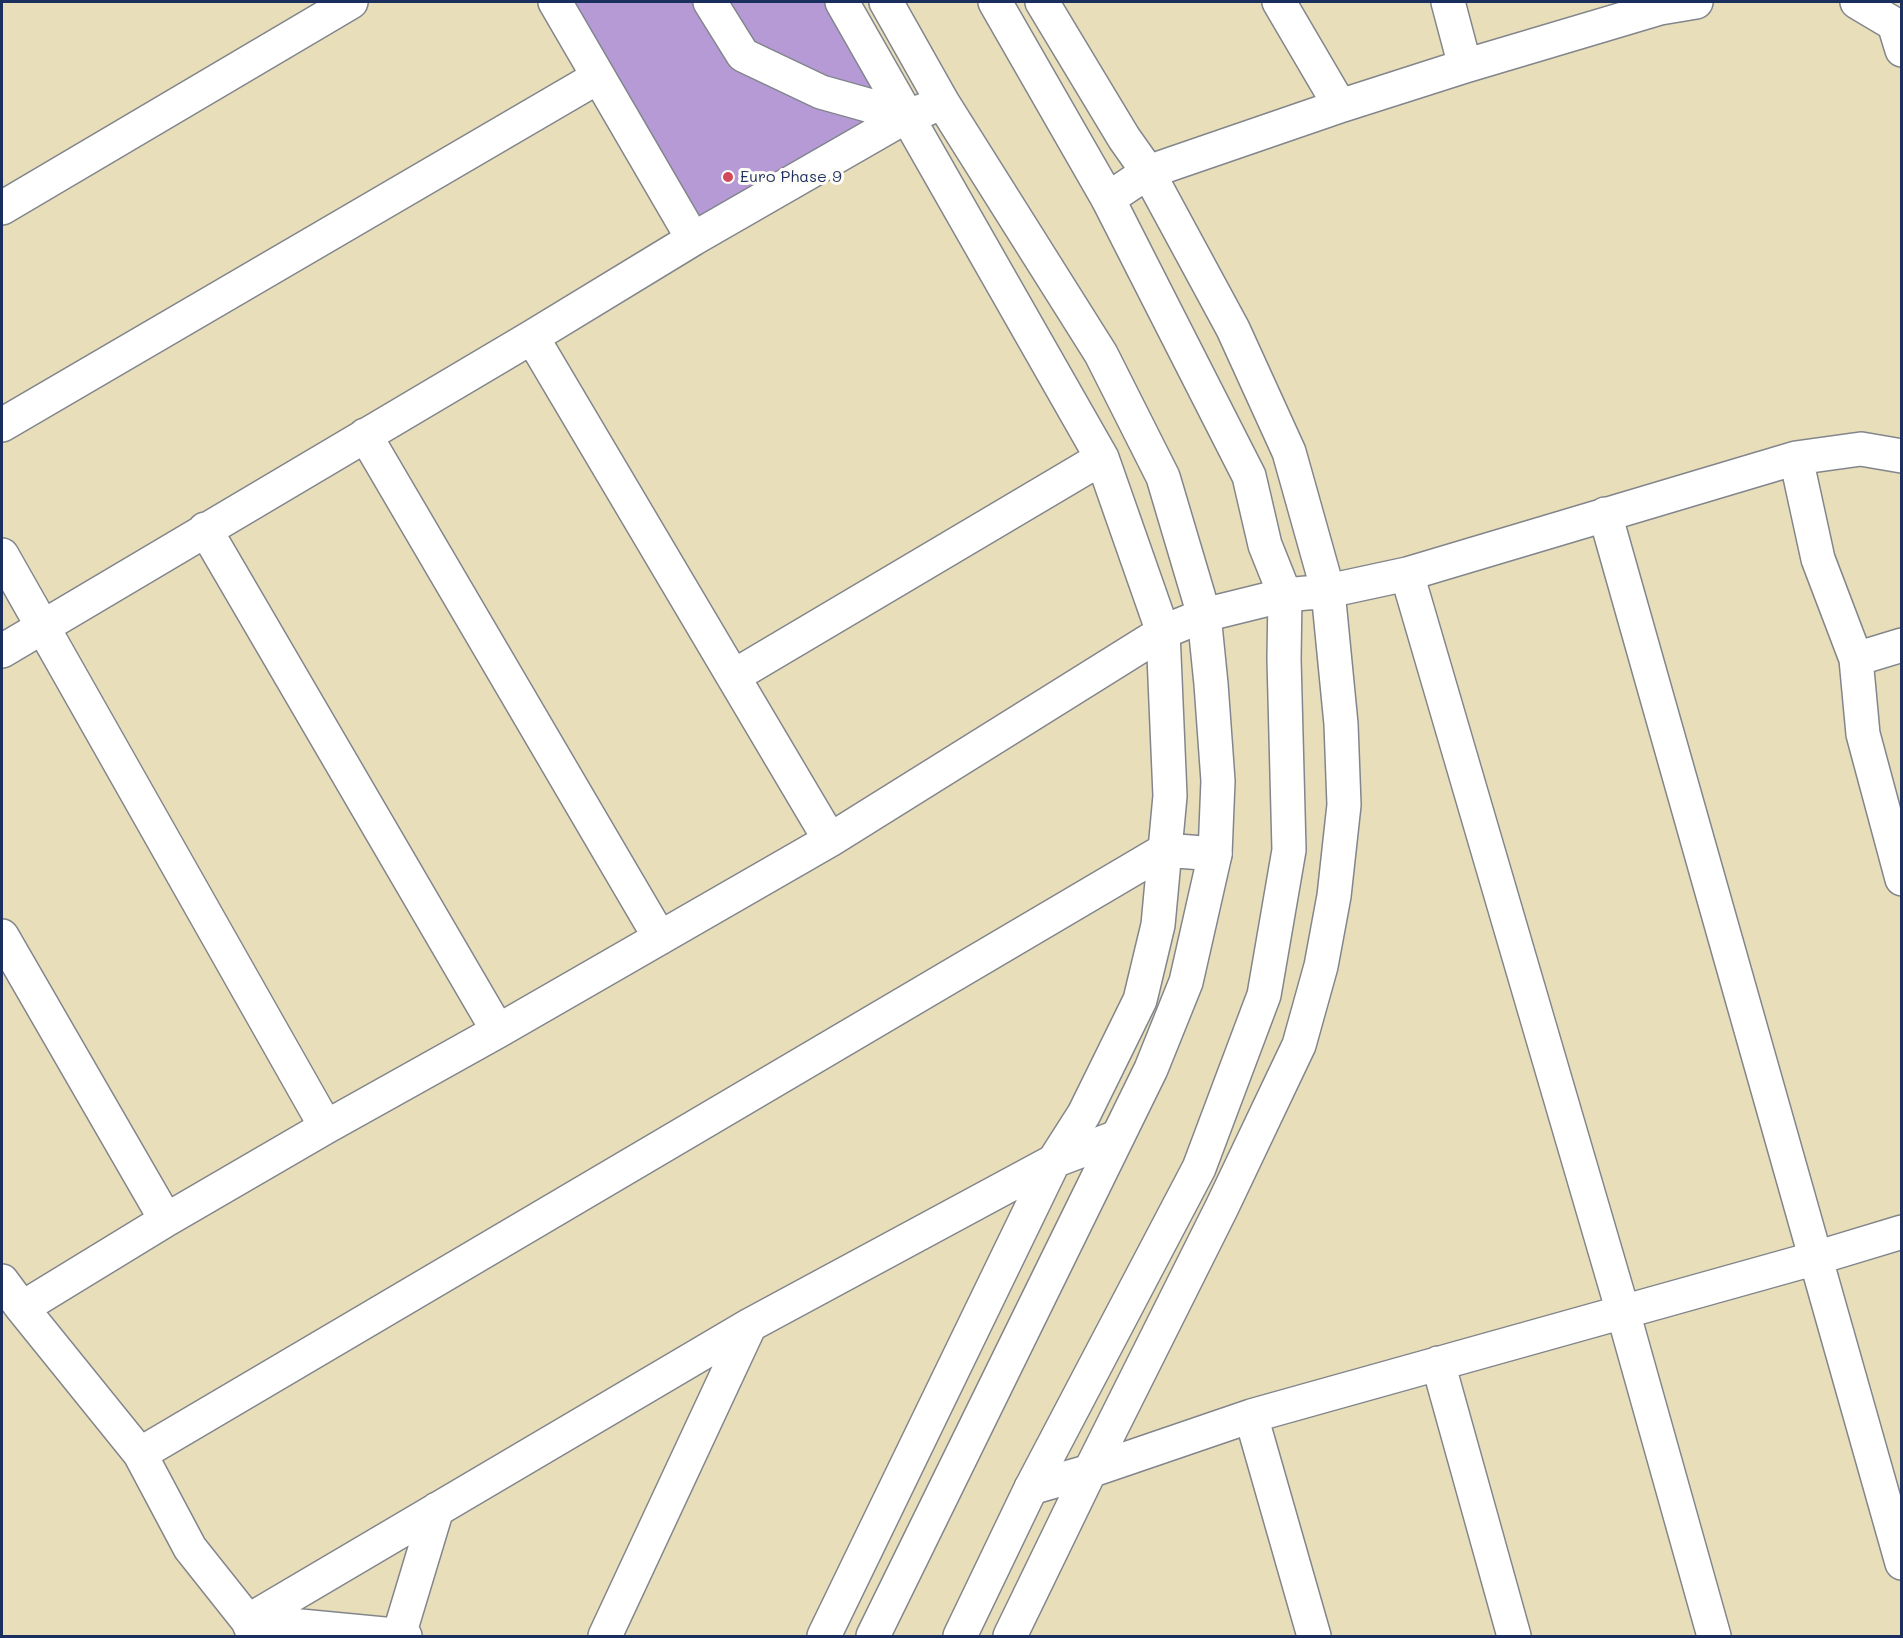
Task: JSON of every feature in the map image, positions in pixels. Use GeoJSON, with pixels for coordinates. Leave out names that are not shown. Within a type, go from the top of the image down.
{"type":"FeatureCollection","features":[{"type":"Feature","properties":{"kind":"street"},"geometry":{"type":"LineString","coordinates":[[2,208],[351,2]]}},
{"type":"Feature","properties":{"kind":"street"},"geometry":{"type":"LineString","coordinates":[[555,2],[693,239]]}},
{"type":"Feature","properties":{"kind":"street"},"geometry":{"type":"LineString","coordinates":[[710,2],[743,55],[821,92],[907,116]]}},
{"type":"Feature","properties":{"kind":"street"},"geometry":{"type":"LineString","coordinates":[[824,1636],[1054,1161],[1084,1114],[1140,1000],[1158,925],[1170,795],[1163,632],[1102,458],[842,2]]}},
{"type":"Feature","properties":{"kind":"street"},"geometry":{"type":"LineString","coordinates":[[873,1636],[1151,1070],[1186,982],[1215,854],[1218,781],[1204,615],[1163,477],[1101,354],[943,103],[886,2]]}},
{"type":"Feature","properties":{"kind":"street"},"geometry":{"type":"LineString","coordinates":[[960,1636],[1031,1488],[1199,1168],[1264,995],[1289,850],[1284,659],[1285,595],[1265,545],[1249,476],[1108,199],[995,2]]}},
{"type":"Feature","properties":{"kind":"street"},"geometry":{"type":"LineString","coordinates":[[1010,1636],[1222,1207],[1299,1045],[1321,966],[1334,896],[1344,805],[1341,724],[1328,591],[1289,452],[1233,329],[1148,172],[1124,138],[1042,2]]}},
{"type":"Feature","properties":{"kind":"street"},"geometry":{"type":"LineString","coordinates":[[1279,2],[1340,106]]}},
{"type":"Feature","properties":{"kind":"street"},"geometry":{"type":"LineString","coordinates":[[1448,2],[1465,66]]}},
{"type":"Feature","properties":{"kind":"street"},"geometry":{"type":"LineString","coordinates":[[1108,199],[1148,172],[1340,106],[1659,5],[1696,2]]}},
{"type":"Feature","properties":{"kind":"street"},"geometry":{"type":"LineString","coordinates":[[1857,2],[1899,32]]}},
{"type":"Feature","properties":{"kind":"street"},"geometry":{"type":"LineString","coordinates":[[2,425],[598,77]]}},
{"type":"Feature","properties":{"kind":"street"},"geometry":{"type":"LineString","coordinates":[[2,651],[693,239],[907,116],[943,103]]}},
{"type":"Feature","properties":{"kind":"street"},"geometry":{"type":"LineString","coordinates":[[532,337],[830,840]]}},
{"type":"Feature","properties":{"kind":"street"},"geometry":{"type":"LineString","coordinates":[[365,435],[660,938]]}},
{"type":"Feature","properties":{"kind":"street"},"geometry":{"type":"LineString","coordinates":[[22,1308],[166,1220],[326,1127],[830,840],[1163,632],[1204,615],[1285,595],[1328,591],[1407,574],[1796,458],[1861,449],[1902,456]]}},
{"type":"Feature","properties":{"kind":"street"},"geometry":{"type":"LineString","coordinates":[[734,676],[1102,458]]}},
{"type":"Feature","properties":{"kind":"street"},"geometry":{"type":"LineString","coordinates":[[1796,458],[1818,559],[1856,659],[1863,734],[1902,879]]}},
{"type":"Feature","properties":{"kind":"street"},"geometry":{"type":"LineString","coordinates":[[1605,514],[1902,1563]]}},
{"type":"Feature","properties":{"kind":"street"},"geometry":{"type":"LineString","coordinates":[[205,529],[498,1031]]}},
{"type":"Feature","properties":{"kind":"street"},"geometry":{"type":"LineString","coordinates":[[2,555],[326,1127]]}},
{"type":"Feature","properties":{"kind":"street"},"geometry":{"type":"LineString","coordinates":[[1407,574],[1623,1311],[1714,1636]]}},
{"type":"Feature","properties":{"kind":"street"},"geometry":{"type":"LineString","coordinates":[[1856,659],[1902,645]]}},
{"type":"Feature","properties":{"kind":"street"},"geometry":{"type":"LineString","coordinates":[[140,1454],[1165,850],[1215,854]]}},
{"type":"Feature","properties":{"kind":"street"},"geometry":{"type":"LineString","coordinates":[[2,936],[166,1220]]}},
{"type":"Feature","properties":{"kind":"street"},"geometry":{"type":"LineString","coordinates":[[251,1629],[437,1509],[750,1325],[1054,1161],[1117,1137]]}},
{"type":"Feature","properties":{"kind":"street"},"geometry":{"type":"LineString","coordinates":[[1031,1488],[1090,1471],[1251,1416],[1902,1232]]}},
{"type":"Feature","properties":{"kind":"street"},"geometry":{"type":"LineString","coordinates":[[2,1281],[140,1454],[190,1548],[251,1629]]}},
{"type":"Feature","properties":{"kind":"street"},"geometry":{"type":"LineString","coordinates":[[605,1636],[750,1325]]}},
{"type":"Feature","properties":{"kind":"street"},"geometry":{"type":"LineString","coordinates":[[1438,1363],[1514,1636]]}},
{"type":"Feature","properties":{"kind":"street"},"geometry":{"type":"LineString","coordinates":[[1251,1416],[1314,1636]]}},
{"type":"Feature","properties":{"kind":"street"},"geometry":{"type":"LineString","coordinates":[[251,1629],[402,1636],[437,1509]]}},
{"type":"Feature","properties":{"kind":"building","name":"Euro Phase 9"},"geometry":{"type":"Polygon","coordinates":[[[554,2],[842,2],[907,116],[693,239],[554,2]]]}},
{"type":"Feature","properties":{"kind":"place","name":"Euro Phase 9"},"geometry":{"type":"Point","coordinates":[728,177]}}]}
